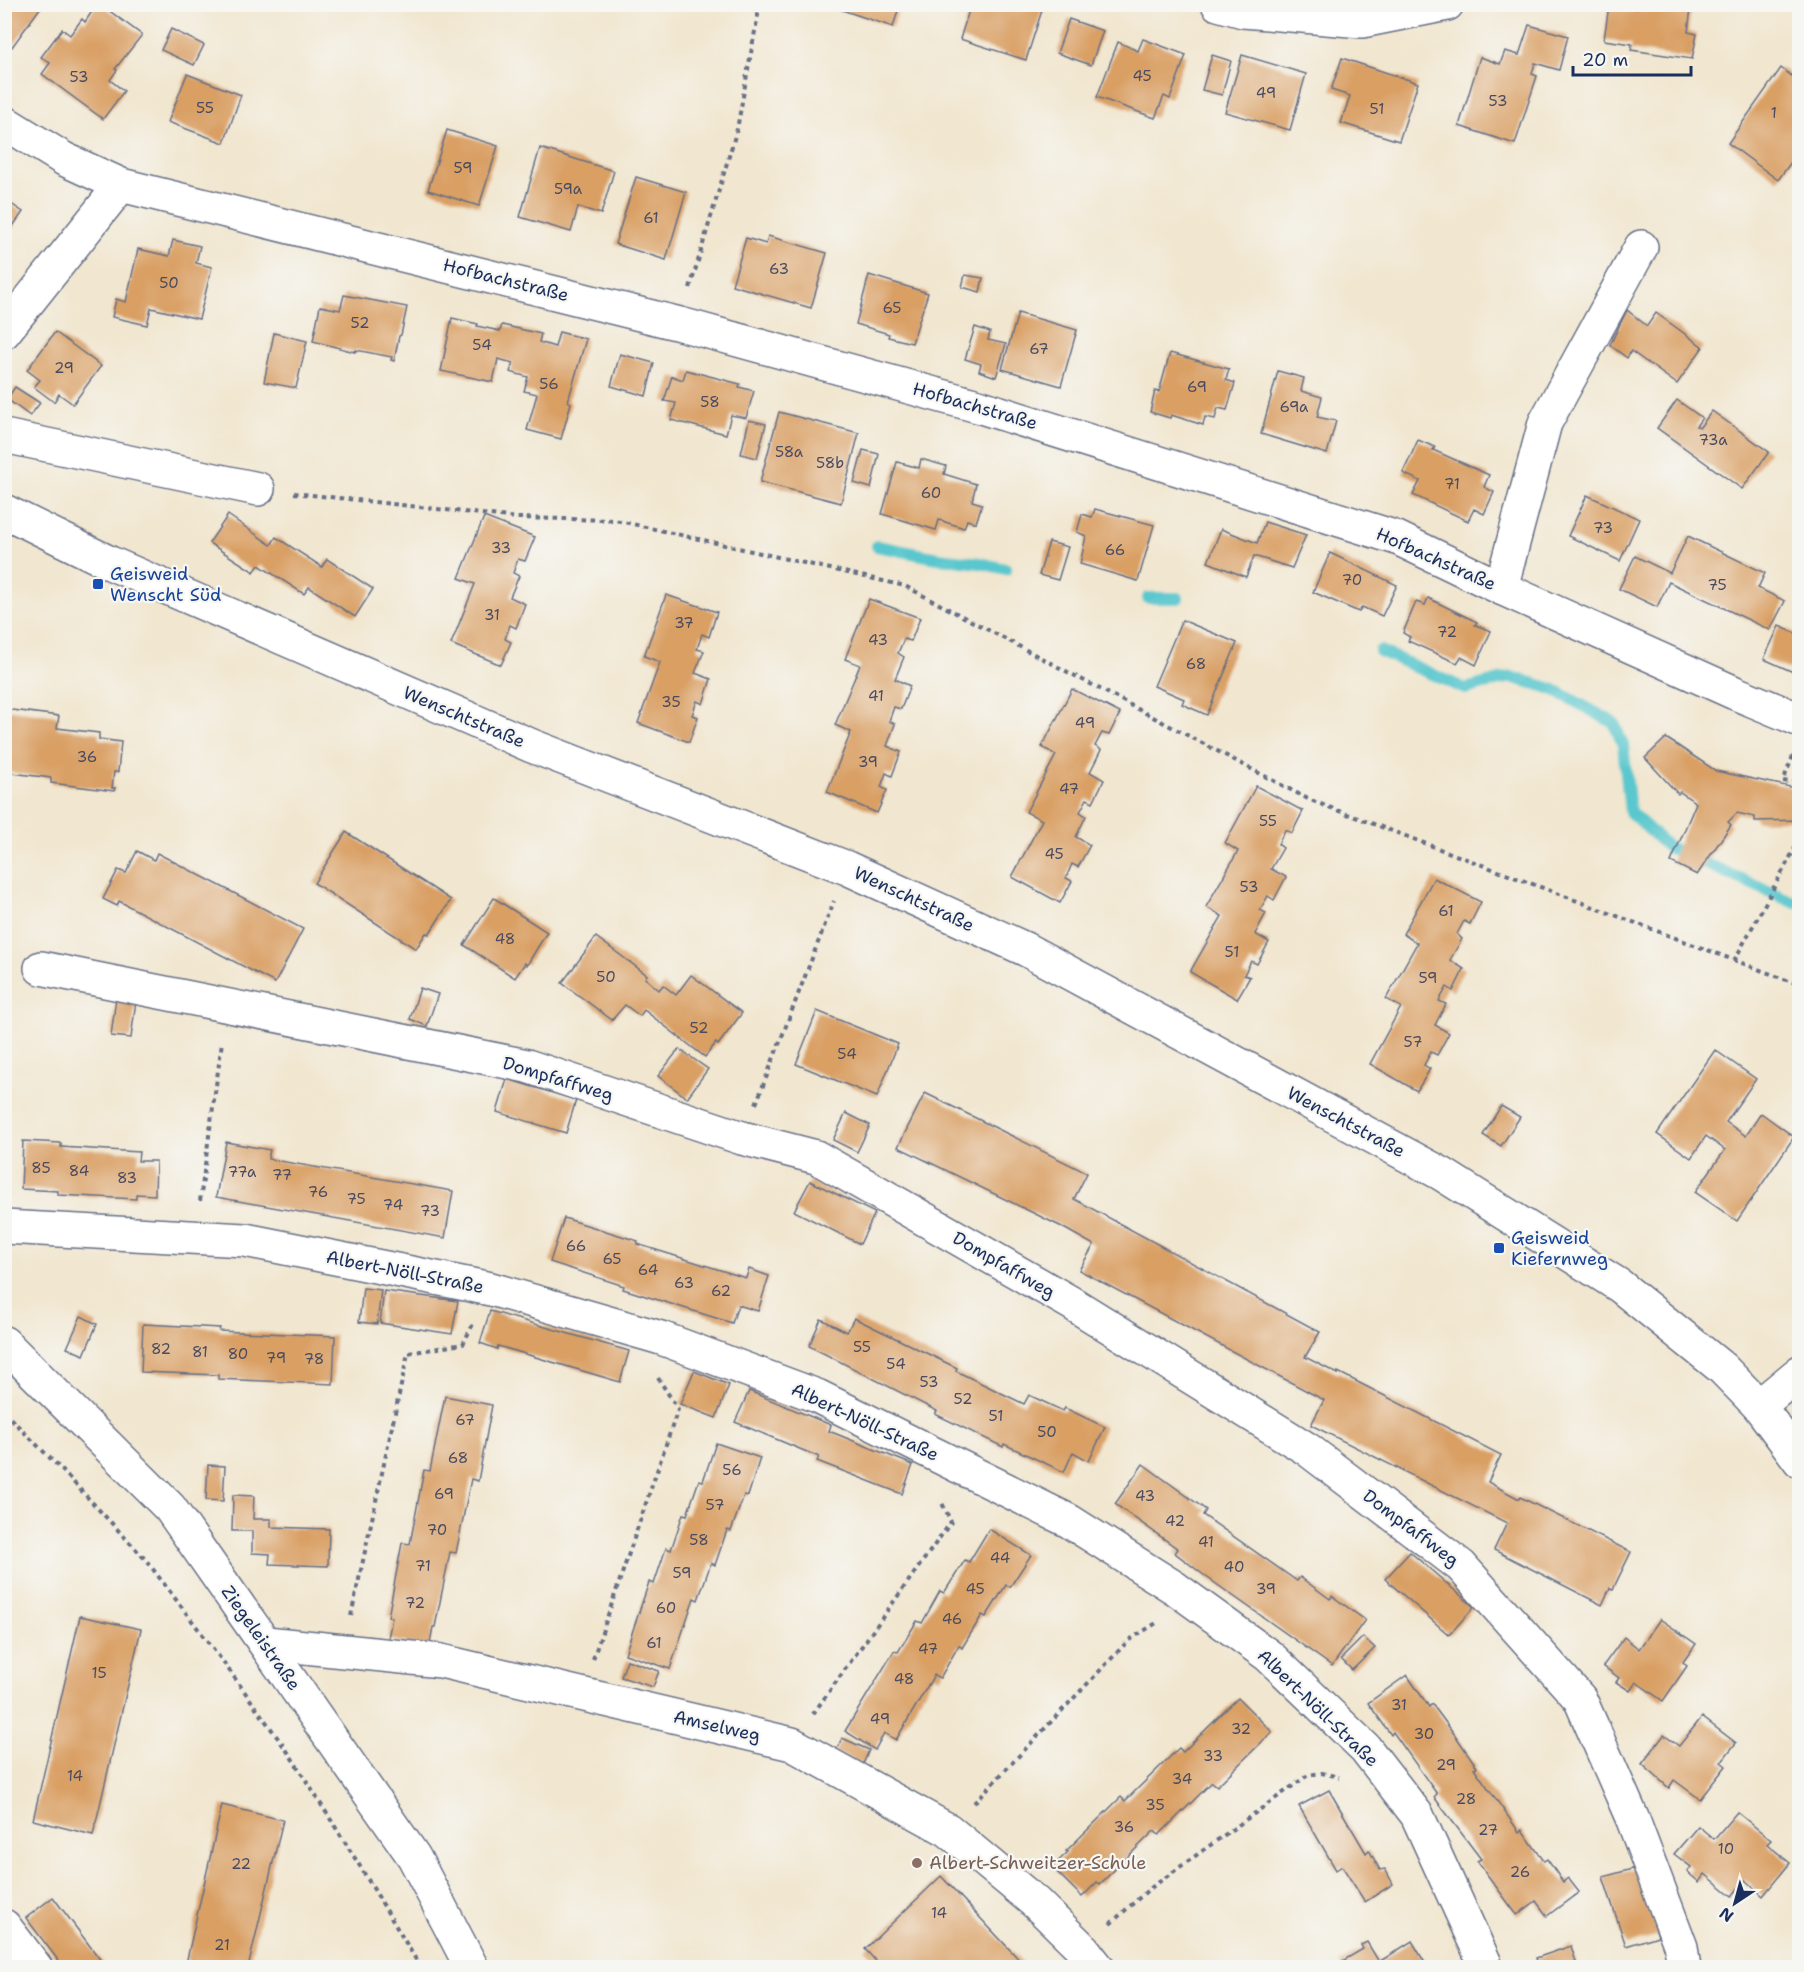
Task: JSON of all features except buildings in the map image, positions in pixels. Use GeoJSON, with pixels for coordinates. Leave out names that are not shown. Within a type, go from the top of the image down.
{"type":"FeatureCollection","features":[{"type":"Feature","properties":{"kind":"street"},"geometry":{"type":"LineString","coordinates":[[1218,4],[1243,11],[1362,21],[1447,4]]}},
{"type":"Feature","properties":{"kind":"street","name":"Hofbachstraße"},"geometry":{"type":"LineString","coordinates":[[4,122],[64,159],[121,185],[680,324],[978,405],[1397,538],[1501,588],[1735,693],[1798,734]]}},
{"type":"Feature","properties":{"kind":"street"},"geometry":{"type":"LineString","coordinates":[[4,332],[121,185]]}},
{"type":"Feature","properties":{"kind":"street"},"geometry":{"type":"LineString","coordinates":[[1501,588],[1545,423],[1641,247]]}},
{"type":"Feature","properties":{"kind":"street"},"geometry":{"type":"LineString","coordinates":[[4,436],[258,489]]}},
{"type":"Feature","properties":{"kind":"street","name":"Wenschtstraße"},"geometry":{"type":"LineString","coordinates":[[4,511],[110,563],[532,746],[847,868],[1025,949],[1442,1174],[1620,1286],[1722,1368],[1759,1406],[1800,1461]]}},
{"type":"Feature","properties":{"kind":"street","name":"Dompfaffweg"},"geometry":{"type":"LineString","coordinates":[[41,968],[527,1066],[742,1138],[816,1157],[1073,1304],[1307,1449],[1461,1566],[1580,1699],[1633,1820],[1681,1947],[1684,1968]]}},
{"type":"Feature","properties":{"kind":"street","name":"Albert-Nöll-Straße"},"geometry":{"type":"LineString","coordinates":[[4,1227],[245,1240],[491,1289],[661,1338],[817,1396],[1069,1521],[1175,1588],[1269,1656],[1365,1748],[1417,1815],[1486,1968]]}},
{"type":"Feature","properties":{"kind":"street","name":"Ziegeleistraße"},"geometry":{"type":"LineString","coordinates":[[4,1344],[170,1508],[414,1857],[472,1968]]}},
{"type":"Feature","properties":{"kind":"street"},"geometry":{"type":"LineString","coordinates":[[1759,1406],[1800,1372]]}},
{"type":"Feature","properties":{"kind":"street","name":"Amselweg"},"geometry":{"type":"LineString","coordinates":[[266,1643],[441,1661],[792,1744],[948,1830],[1036,1903],[1091,1958]]}},
{"type":"Feature","properties":{"kind":"street"},"geometry":{"type":"LineString","coordinates":[[4,1926],[36,1968]]}},
{"type":"Feature","properties":{"kind":"path"},"geometry":{"type":"LineString","coordinates":[[688,294],[737,129],[760,4]]}},
{"type":"Feature","properties":{"kind":"path"},"geometry":{"type":"LineString","coordinates":[[258,489],[517,518],[615,520],[905,586],[1310,800],[1800,985]]}},
{"type":"Feature","properties":{"kind":"path"},"geometry":{"type":"LineString","coordinates":[[1798,734],[1784,781],[1800,784]]}},
{"type":"Feature","properties":{"kind":"path"},"geometry":{"type":"LineString","coordinates":[[1734,960],[1800,839]]}},
{"type":"Feature","properties":{"kind":"path"},"geometry":{"type":"LineString","coordinates":[[742,1138],[847,868]]}},
{"type":"Feature","properties":{"kind":"path"},"geometry":{"type":"LineString","coordinates":[[195,1238],[227,1006]]}},
{"type":"Feature","properties":{"kind":"path"},"geometry":{"type":"LineString","coordinates":[[343,1651],[408,1353],[463,1344],[491,1289]]}},
{"type":"Feature","properties":{"kind":"path"},"geometry":{"type":"LineString","coordinates":[[581,1694],[678,1409],[657,1377]]}},
{"type":"Feature","properties":{"kind":"path"},"geometry":{"type":"LineString","coordinates":[[4,1412],[146,1560],[224,1663],[290,1755],[421,1968]]}},
{"type":"Feature","properties":{"kind":"path"},"geometry":{"type":"LineString","coordinates":[[792,1744],[951,1522],[939,1496]]}},
{"type":"Feature","properties":{"kind":"path"},"geometry":{"type":"LineString","coordinates":[[948,1830],[1129,1640],[1155,1624]]}},
{"type":"Feature","properties":{"kind":"path"},"geometry":{"type":"LineString","coordinates":[[1091,1958],[1148,1890],[1308,1775],[1322,1773],[1336,1778]]}},
{"type":"Feature","properties":{"kind":"waterway"},"geometry":{"type":"LineString","coordinates":[[877,546],[1006,569]]}},
{"type":"Feature","properties":{"kind":"waterway"},"geometry":{"type":"LineString","coordinates":[[1148,598],[1178,598]]}},
{"type":"Feature","properties":{"kind":"waterway"},"geometry":{"type":"LineString","coordinates":[[1380,651],[1465,689],[1511,677],[1553,689],[1614,723],[1623,745],[1630,812],[1668,847],[1793,902],[1800,901]]}},
{"type":"Feature","properties":{"kind":"place","name":"Geisweid Wenscht Süd"},"geometry":{"type":"Point","coordinates":[98,584]}},
{"type":"Feature","properties":{"kind":"place","name":"Geisweid Kiefernweg"},"geometry":{"type":"Point","coordinates":[1499,1248]}},
{"type":"Feature","properties":{"kind":"place","name":"Albert-Schweitzer-Schule"},"geometry":{"type":"Point","coordinates":[917,1863]}}]}
